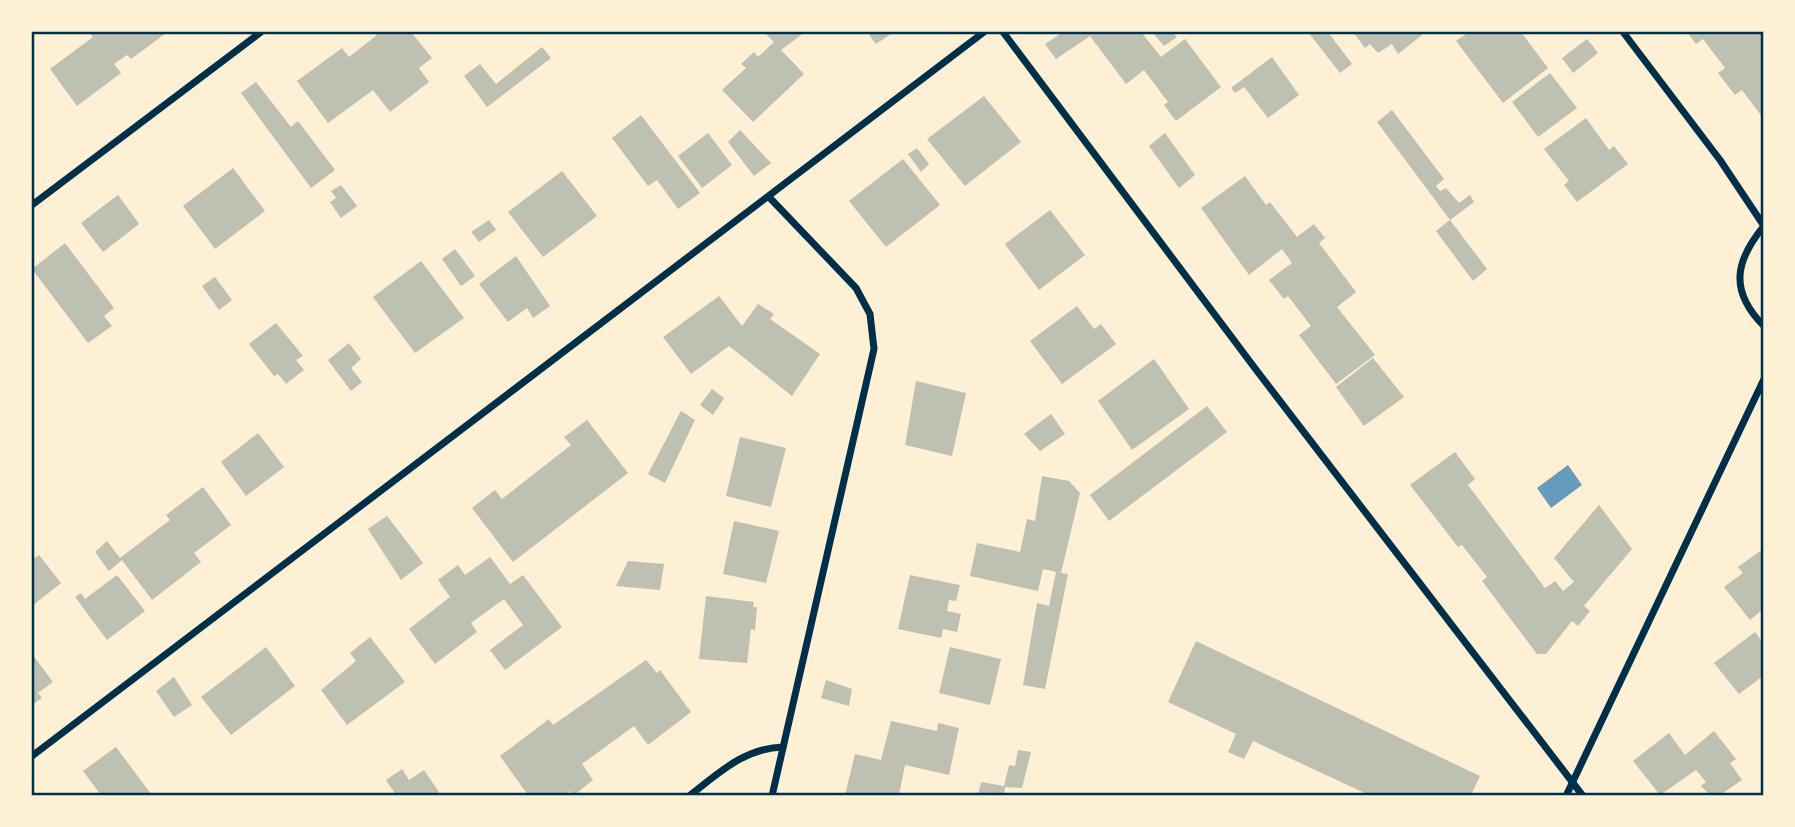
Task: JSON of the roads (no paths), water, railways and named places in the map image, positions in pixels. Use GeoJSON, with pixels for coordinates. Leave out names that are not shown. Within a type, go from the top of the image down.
{"type":"FeatureCollection","features":[{"type":"Feature","properties":{"kind":"street"},"geometry":{"type":"LineString","coordinates":[[32,205],[261,32]]}},
{"type":"Feature","properties":{"kind":"street"},"geometry":{"type":"LineString","coordinates":[[32,756],[984,32]]}},
{"type":"Feature","properties":{"kind":"street"},"geometry":{"type":"LineString","coordinates":[[1003,32],[1583,796]]}},
{"type":"Feature","properties":{"kind":"street"},"geometry":{"type":"LineString","coordinates":[[1623,32],[1720,160],[1763,226],[1747,247],[1738,272],[1750,312],[1763,326]]}},
{"type":"Feature","properties":{"kind":"street"},"geometry":{"type":"LineString","coordinates":[[769,197],[856,288],[870,314],[874,349],[772,796]]}},
{"type":"Feature","properties":{"kind":"street"},"geometry":{"type":"LineString","coordinates":[[1566,796],[1763,379]]}},
{"type":"Feature","properties":{"kind":"street"},"geometry":{"type":"LineString","coordinates":[[689,796],[741,756],[762,747],[783,747]]}},
{"type":"Feature","properties":{"kind":"water"},"geometry":{"type":"Polygon","coordinates":[[[1568,465],[1582,485],[1551,508],[1537,488],[1568,465]]]}}]}
